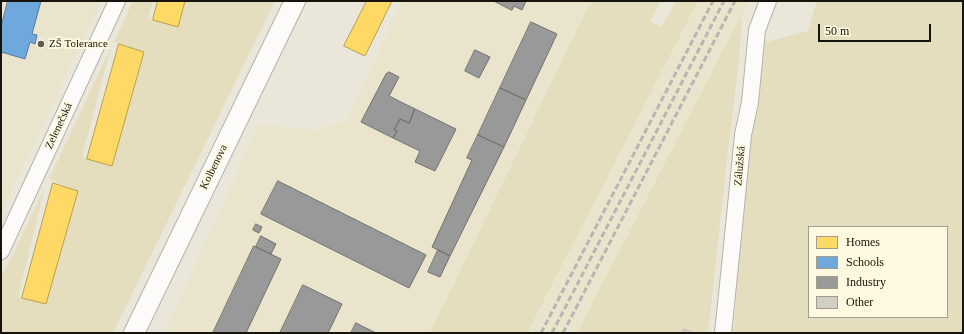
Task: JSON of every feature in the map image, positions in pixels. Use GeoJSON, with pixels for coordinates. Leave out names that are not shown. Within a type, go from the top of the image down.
{"type":"FeatureCollection","features":[{"type":"Feature","properties":{"kind":"main road","name":"Kolbenova"},"geometry":{"type":"LineString","coordinates":[[134,333],[295,1]]}},
{"type":"Feature","properties":{"kind":"street","name":"Zelenečská"},"geometry":{"type":"LineString","coordinates":[[1,251],[117,1]]}},
{"type":"Feature","properties":{"kind":"street","name":"Zálužská"},"geometry":{"type":"LineString","coordinates":[[722,333],[732,256],[743,135],[750,102],[757,30],[768,1]]}},
{"type":"Feature","properties":{"kind":"shaded area","name":"ZŠ Tolerance"},"geometry":{"type":"Polygon","coordinates":[[[1,1],[101,1],[1,214],[1,1]]]}},
{"type":"Feature","properties":{"kind":"shaded area"},"geometry":{"type":"Polygon","coordinates":[[[133,1],[153,1],[148,18],[178,27],[185,1],[275,1],[113,333],[1,333],[1,273],[6,269],[45,187],[18,297],[46,304],[78,191],[49,179],[111,47],[82,157],[112,165],[144,52],[114,42],[133,1]]]}},
{"type":"Feature","properties":{"kind":"shaded area"},"geometry":{"type":"Polygon","coordinates":[[[402,1],[591,1],[430,333],[164,333],[259,125],[317,130],[347,120],[402,1]]]}},
{"type":"Feature","properties":{"kind":"shaded area"},"geometry":{"type":"Polygon","coordinates":[[[591,1],[661,1],[650,21],[661,27],[676,1],[698,1],[527,333],[430,333],[591,1]]]}},
{"type":"Feature","properties":{"kind":"shaded area"},"geometry":{"type":"Polygon","coordinates":[[[698,1],[749,1],[577,333],[527,333],[698,1]]]}},
{"type":"Feature","properties":{"kind":"shaded area"},"geometry":{"type":"Polygon","coordinates":[[[817,1],[963,1],[963,333],[733,333],[749,158],[764,43],[808,31],[817,1]]]}},
{"type":"Feature","properties":{"kind":"shaded area"},"geometry":{"type":"Polygon","coordinates":[[[742,14],[739,60],[708,333],[693,333],[684,329],[682,333],[577,333],[742,14]]]}},
{"type":"Feature","properties":{"kind":"building: Homes"},"geometry":{"type":"Polygon","coordinates":[[[158,1],[185,1],[178,27],[153,20],[158,1]]]}},
{"type":"Feature","properties":{"kind":"building: Homes"},"geometry":{"type":"Polygon","coordinates":[[[367,1],[392,1],[365,56],[344,46],[367,1]]]}},
{"type":"Feature","properties":{"kind":"building: Homes"},"geometry":{"type":"Polygon","coordinates":[[[119,44],[144,52],[112,166],[87,159],[119,44]]]}},
{"type":"Feature","properties":{"kind":"building: Homes"},"geometry":{"type":"Polygon","coordinates":[[[53,183],[78,191],[46,304],[22,298],[53,183]]]}},
{"type":"Feature","properties":{"kind":"building: Schools"},"geometry":{"type":"Polygon","coordinates":[[[8,1],[41,1],[32,34],[37,35],[35,44],[30,42],[25,59],[1,52],[1,27],[8,1]]]}},
{"type":"Feature","properties":{"kind":"building: Industry"},"geometry":{"type":"Polygon","coordinates":[[[494,1],[526,1],[522,10],[514,6],[512,10],[494,1]]]}},
{"type":"Feature","properties":{"kind":"building: Industry"},"geometry":{"type":"Polygon","coordinates":[[[531,22],[557,34],[526,100],[500,88],[531,22]]]}},
{"type":"Feature","properties":{"kind":"building: Industry"},"geometry":{"type":"Polygon","coordinates":[[[475,50],[490,57],[479,78],[465,71],[475,50]]]}},
{"type":"Feature","properties":{"kind":"building: Industry"},"geometry":{"type":"Polygon","coordinates":[[[389,72],[399,77],[389,96],[415,109],[409,123],[400,119],[394,130],[397,131],[393,138],[361,122],[386,74],[389,72]]]}},
{"type":"Feature","properties":{"kind":"building: Industry"},"geometry":{"type":"Polygon","coordinates":[[[500,88],[526,100],[504,147],[478,135],[500,88]]]}},
{"type":"Feature","properties":{"kind":"building: Industry"},"geometry":{"type":"Polygon","coordinates":[[[415,109],[456,129],[435,171],[415,162],[420,151],[393,138],[397,131],[394,130],[400,119],[409,123],[415,109]]]}},
{"type":"Feature","properties":{"kind":"building: Industry"},"geometry":{"type":"Polygon","coordinates":[[[478,135],[504,147],[450,256],[432,247],[472,160],[467,158],[478,135]]]}},
{"type":"Feature","properties":{"kind":"building: Industry"},"geometry":{"type":"Polygon","coordinates":[[[278,181],[426,255],[409,288],[261,214],[278,181]]]}},
{"type":"Feature","properties":{"kind":"building: Industry"},"geometry":{"type":"Polygon","coordinates":[[[256,224],[262,227],[259,233],[253,230],[256,224]]]}},
{"type":"Feature","properties":{"kind":"building: Industry"},"geometry":{"type":"Polygon","coordinates":[[[261,236],[276,244],[271,254],[256,247],[261,236]]]}},
{"type":"Feature","properties":{"kind":"building: Industry"},"geometry":{"type":"Polygon","coordinates":[[[254,246],[281,259],[246,333],[213,333],[254,246]]]}},
{"type":"Feature","properties":{"kind":"building: Industry"},"geometry":{"type":"Polygon","coordinates":[[[438,250],[450,256],[440,277],[428,272],[438,250]]]}},
{"type":"Feature","properties":{"kind":"building: Industry"},"geometry":{"type":"Polygon","coordinates":[[[303,285],[342,304],[328,333],[280,333],[303,285]]]}},
{"type":"Feature","properties":{"kind":"building: Industry"},"geometry":{"type":"Polygon","coordinates":[[[356,323],[376,333],[351,333],[356,323]]]}},
{"type":"Feature","properties":{"kind":"building: Other"},"geometry":{"type":"Polygon","coordinates":[[[684,329],[693,333],[682,333],[684,329]]]}},
{"type":"Feature","properties":{"kind":"railway"},"geometry":{"type":"LineString","coordinates":[[541,333],[713,1]]}},
{"type":"Feature","properties":{"kind":"railway"},"geometry":{"type":"LineString","coordinates":[[552,333],[724,1]]}},
{"type":"Feature","properties":{"kind":"railway"},"geometry":{"type":"LineString","coordinates":[[563,333],[735,1]]}},
{"type":"Feature","properties":{"kind":"place","name":"ZŠ Tolerance"},"geometry":{"type":"Point","coordinates":[41,44]}}]}
